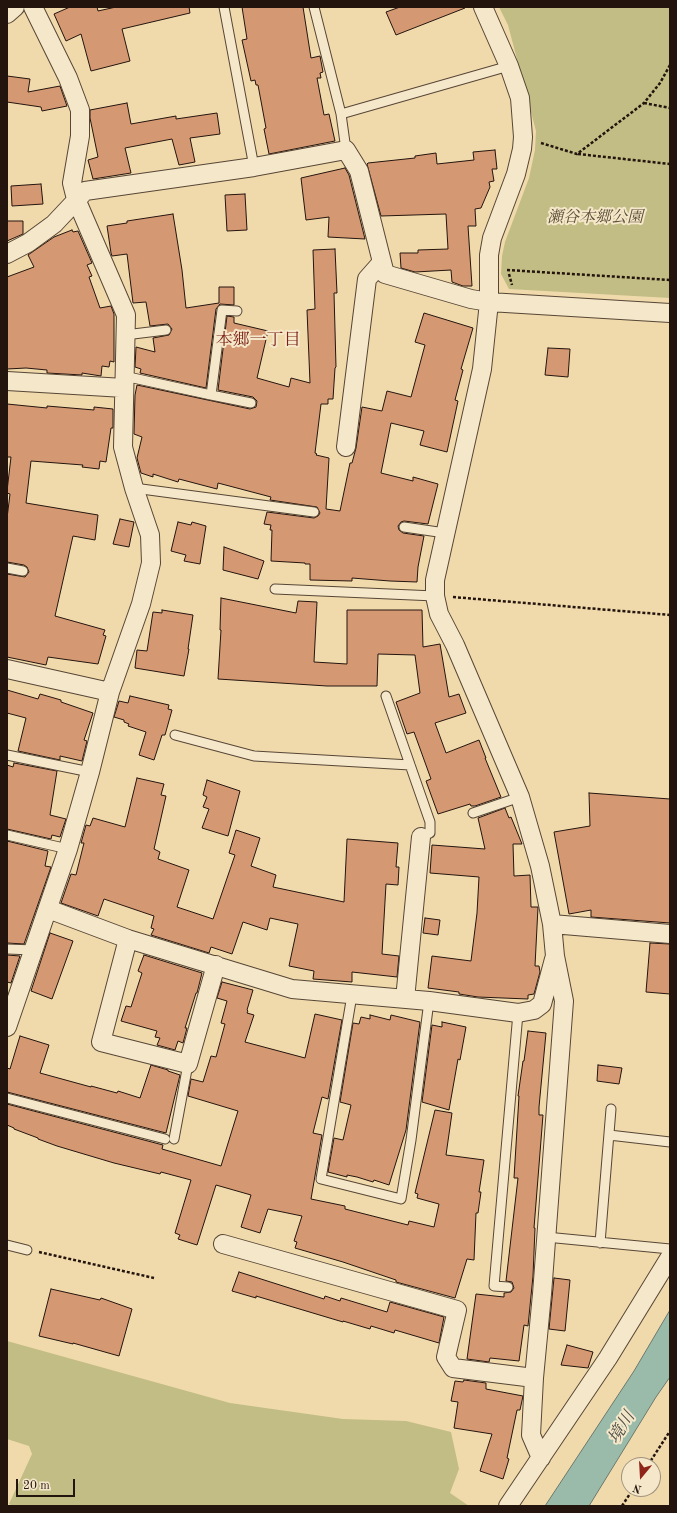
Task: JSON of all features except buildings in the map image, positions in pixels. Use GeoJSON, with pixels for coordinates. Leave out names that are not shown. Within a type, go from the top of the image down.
{"type":"FeatureCollection","features":[{"type":"Feature","properties":{"kind":"street"},"geometry":{"type":"LineString","coordinates":[[7,14],[15,7]]}},
{"type":"Feature","properties":{"kind":"street"},"geometry":{"type":"LineString","coordinates":[[7,1027],[68,849],[90,772],[110,692],[140,604],[151,563],[150,535],[134,488],[123,447],[126,315],[76,199],[72,183],[80,136],[80,110],[68,78],[33,7]]}},
{"type":"Feature","properties":{"kind":"street"},"geometry":{"type":"LineString","coordinates":[[483,7],[509,66],[520,98],[523,137],[522,150],[516,174],[492,238],[489,255],[489,302],[482,369],[435,580],[439,614],[455,645],[520,797],[540,866],[552,924],[555,956],[564,1001],[542,1294],[534,1378],[531,1435],[540,1458]]}},
{"type":"Feature","properties":{"kind":"street"},"geometry":{"type":"LineString","coordinates":[[7,254],[28,243],[54,224],[85,191],[254,167],[346,150],[359,172],[385,274],[471,299],[489,302],[670,313]]}},
{"type":"Feature","properties":{"kind":"street"},"geometry":{"type":"LineString","coordinates":[[346,447],[367,279],[382,262]]}},
{"type":"Feature","properties":{"kind":"street"},"geometry":{"type":"LineString","coordinates":[[7,381],[124,382]]}},
{"type":"Feature","properties":{"kind":"street"},"geometry":{"type":"LineString","coordinates":[[7,669],[110,692]]}},
{"type":"Feature","properties":{"kind":"street"},"geometry":{"type":"LineString","coordinates":[[405,999],[421,837]]}},
{"type":"Feature","properties":{"kind":"street"},"geometry":{"type":"LineString","coordinates":[[48,909],[128,939],[292,989],[429,1001],[518,1013],[534,1010],[542,1004],[555,956]]}},
{"type":"Feature","properties":{"kind":"street"},"geometry":{"type":"LineString","coordinates":[[552,924],[670,934]]}},
{"type":"Feature","properties":{"kind":"street"},"geometry":{"type":"LineString","coordinates":[[128,939],[101,1042],[188,1064],[216,965]]}},
{"type":"Feature","properties":{"kind":"street"},"geometry":{"type":"LineString","coordinates":[[223,1244],[457,1310],[446,1357],[454,1368],[534,1378]]}},
{"type":"Feature","properties":{"kind":"street"},"geometry":{"type":"LineString","coordinates":[[508,1506],[608,1358],[670,1257]]}},
{"type":"Feature","properties":{"kind":"lane"},"geometry":{"type":"LineString","coordinates":[[224,7],[254,167]]}},
{"type":"Feature","properties":{"kind":"lane"},"geometry":{"type":"LineString","coordinates":[[314,7],[341,114],[346,150]]}},
{"type":"Feature","properties":{"kind":"lane"},"geometry":{"type":"LineString","coordinates":[[341,114],[509,66]]}},
{"type":"Feature","properties":{"kind":"lane"},"geometry":{"type":"LineString","coordinates":[[211,395],[222,310],[237,311]]}},
{"type":"Feature","properties":{"kind":"lane"},"geometry":{"type":"LineString","coordinates":[[125,335],[166,330]]}},
{"type":"Feature","properties":{"kind":"lane"},"geometry":{"type":"LineString","coordinates":[[124,382],[211,395],[251,403]]}},
{"type":"Feature","properties":{"kind":"lane"},"geometry":{"type":"LineString","coordinates":[[134,488],[314,512]]}},
{"type":"Feature","properties":{"kind":"lane"},"geometry":{"type":"LineString","coordinates":[[404,527],[445,533]]}},
{"type":"Feature","properties":{"kind":"lane"},"geometry":{"type":"LineString","coordinates":[[7,568],[23,571]]}},
{"type":"Feature","properties":{"kind":"lane"},"geometry":{"type":"LineString","coordinates":[[275,588],[436,596]]}},
{"type":"Feature","properties":{"kind":"lane"},"geometry":{"type":"LineString","coordinates":[[386,696],[430,822],[430,833],[421,837]]}},
{"type":"Feature","properties":{"kind":"lane"},"geometry":{"type":"LineString","coordinates":[[175,734],[254,756],[410,764]]}},
{"type":"Feature","properties":{"kind":"lane"},"geometry":{"type":"LineString","coordinates":[[7,755],[90,772]]}},
{"type":"Feature","properties":{"kind":"lane"},"geometry":{"type":"LineString","coordinates":[[473,813],[520,797]]}},
{"type":"Feature","properties":{"kind":"lane"},"geometry":{"type":"LineString","coordinates":[[7,835],[68,849]]}},
{"type":"Feature","properties":{"kind":"lane"},"geometry":{"type":"LineString","coordinates":[[7,949],[34,950]]}},
{"type":"Feature","properties":{"kind":"lane"},"geometry":{"type":"LineString","coordinates":[[352,995],[321,1179],[401,1199],[411,1140],[429,1001]]}},
{"type":"Feature","properties":{"kind":"lane"},"geometry":{"type":"LineString","coordinates":[[508,1287],[494,1286],[518,1013]]}},
{"type":"Feature","properties":{"kind":"lane"},"geometry":{"type":"LineString","coordinates":[[7,1098],[170,1139],[188,1064]]}},
{"type":"Feature","properties":{"kind":"lane"},"geometry":{"type":"LineString","coordinates":[[600,1243],[611,1109]]}},
{"type":"Feature","properties":{"kind":"lane"},"geometry":{"type":"LineString","coordinates":[[609,1135],[670,1142]]}},
{"type":"Feature","properties":{"kind":"lane"},"geometry":{"type":"LineString","coordinates":[[546,1237],[670,1249]]}},
{"type":"Feature","properties":{"kind":"lane"},"geometry":{"type":"LineString","coordinates":[[7,1245],[27,1250]]}},
{"type":"Feature","properties":{"kind":"path"},"geometry":{"type":"LineString","coordinates":[[577,154],[644,103],[660,84],[670,65]]}},
{"type":"Feature","properties":{"kind":"path"},"geometry":{"type":"LineString","coordinates":[[644,103],[670,108]]}},
{"type":"Feature","properties":{"kind":"path"},"geometry":{"type":"LineString","coordinates":[[523,137],[577,154],[670,164]]}},
{"type":"Feature","properties":{"kind":"path"},"geometry":{"type":"LineString","coordinates":[[489,269],[670,280]]}},
{"type":"Feature","properties":{"kind":"path"},"geometry":{"type":"LineString","coordinates":[[436,596],[670,615]]}},
{"type":"Feature","properties":{"kind":"path"},"geometry":{"type":"LineString","coordinates":[[27,1250],[154,1278]]}},
{"type":"Feature","properties":{"kind":"path"},"geometry":{"type":"LineString","coordinates":[[653,1457],[670,1430]]}},
{"type":"Feature","properties":{"kind":"path"},"geometry":{"type":"LineString","coordinates":[[622,1506],[628,1497]]}},
{"type":"Feature","properties":{"kind":"green space","name":"瀬谷本郷公園"},"geometry":{"type":"Polygon","coordinates":[[[499,7],[670,7],[670,298],[509,289],[501,274],[502,256],[505,242],[529,178],[535,150],[536,131],[508,25],[499,7]]]}},
{"type":"Feature","properties":{"kind":"green space"},"geometry":{"type":"Polygon","coordinates":[[[7,1341],[230,1403],[343,1419],[406,1421],[451,1432],[459,1469],[450,1493],[469,1506],[13,1506],[9,1504],[32,1454],[29,1446],[7,1439],[7,1341]]]}},
{"type":"Feature","properties":{"kind":"water","name":"境川"},"geometry":{"type":"Polygon","coordinates":[[[670,1310],[670,1377],[656,1397],[589,1506],[545,1506],[634,1371],[670,1310]]]}},
{"type":"Feature","properties":{"kind":"district","name":"本郷一丁目"},"geometry":{"type":"Point","coordinates":[258,341]}}]}
